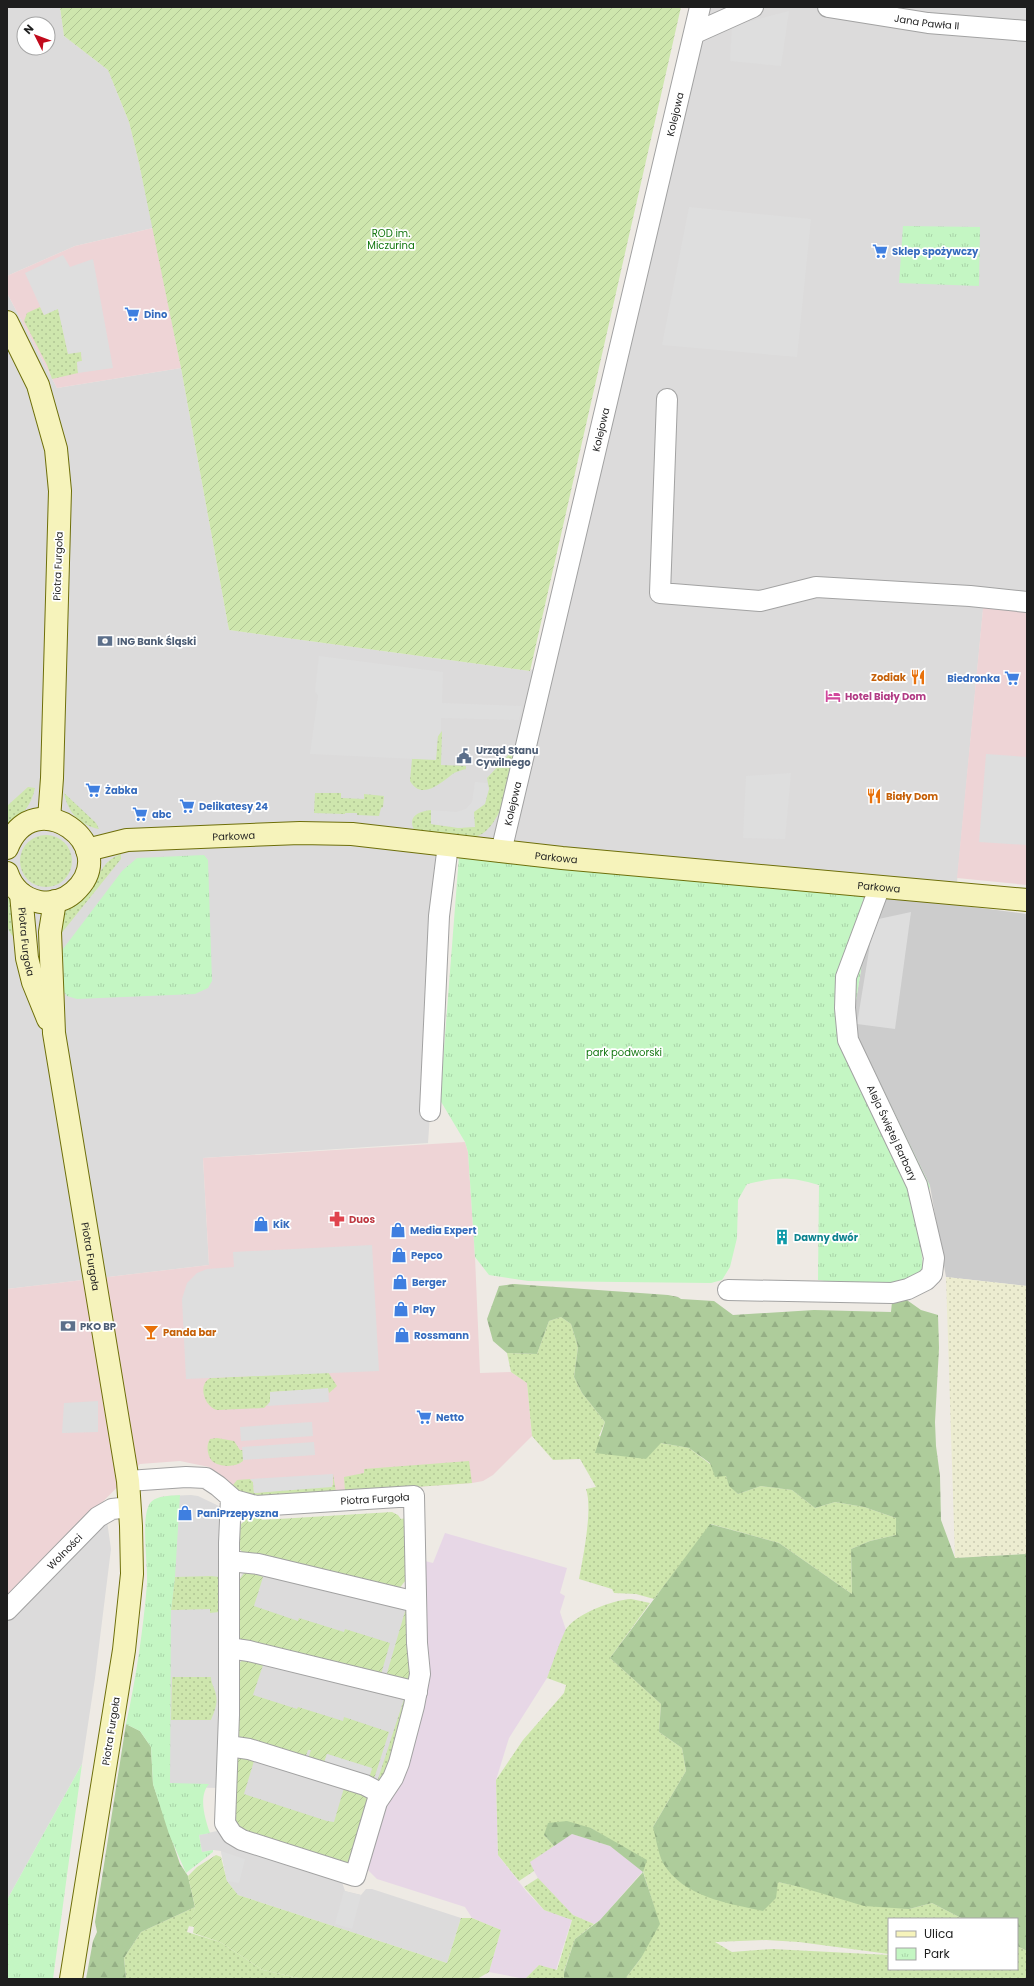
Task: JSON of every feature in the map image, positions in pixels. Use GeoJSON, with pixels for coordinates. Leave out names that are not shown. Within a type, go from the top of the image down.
{"type":"FeatureCollection","features":[{"type":"Feature","properties":{"kind":"main road","name":"Piotra Furgoła"},"geometry":{"type":"LineString","coordinates":[[7,322],[38,385],[56,449],[60,491],[52,778],[49,819]]}},
{"type":"Feature","properties":{"kind":"main road"},"geometry":{"type":"LineString","coordinates":[[7,873],[13,885],[21,894],[41,902],[56,901],[71,894],[82,882],[88,866],[86,850],[81,838],[73,828],[61,822],[49,819],[28,824],[10,838]]}},
{"type":"Feature","properties":{"kind":"main road","name":"Parkowa"},"geometry":{"type":"LineString","coordinates":[[86,850],[127,840],[300,833],[352,834],[501,852],[1027,900]]}},
{"type":"Feature","properties":{"kind":"main road","name":"Piotra Furgoła"},"geometry":{"type":"LineString","coordinates":[[21,894],[28,963],[33,982],[54,1033]]}},
{"type":"Feature","properties":{"kind":"main road","name":"Piotra Furgoła"},"geometry":{"type":"LineString","coordinates":[[56,901],[50,932],[54,1033],[128,1481],[132,1554],[128,1621],[71,1979]]}},
{"type":"Feature","properties":{"kind":"street","name":"Kolejowa"},"geometry":{"type":"LineString","coordinates":[[501,852],[700,7]]}},
{"type":"Feature","properties":{"kind":"street"},"geometry":{"type":"LineString","coordinates":[[695,33],[753,7]]}},
{"type":"Feature","properties":{"kind":"street","name":"Jana Pawła II"},"geometry":{"type":"LineString","coordinates":[[828,7],[928,23],[1027,31]]}},
{"type":"Feature","properties":{"kind":"street"},"geometry":{"type":"LineString","coordinates":[[667,399],[660,593],[760,601],[816,587],[970,596],[1027,602]]}},
{"type":"Feature","properties":{"kind":"street"},"geometry":{"type":"LineString","coordinates":[[430,1111],[438,916],[448,845]]}},
{"type":"Feature","properties":{"kind":"street","name":"Aleja Świętej Barbary"},"geometry":{"type":"LineString","coordinates":[[728,1290],[892,1293],[908,1289],[926,1280],[932,1274],[934,1258],[917,1184],[848,1040],[845,1008],[846,977],[880,886]]}},
{"type":"Feature","properties":{"kind":"street","name":"Piotra Furgoła"},"geometry":{"type":"LineString","coordinates":[[128,1481],[186,1477],[206,1478],[218,1486],[231,1498],[248,1505],[266,1506],[414,1496],[416,1602],[420,1674],[417,1692],[395,1773],[375,1808],[355,1876],[259,1846],[235,1836],[225,1823],[228,1746],[229,1561],[231,1498]]}},
{"type":"Feature","properties":{"kind":"street","name":"Wolności"},"geometry":{"type":"LineString","coordinates":[[7,1610],[98,1517],[112,1509],[130,1507]]}},
{"type":"Feature","properties":{"kind":"street"},"geometry":{"type":"LineString","coordinates":[[229,1561],[258,1564],[416,1602]]}},
{"type":"Feature","properties":{"kind":"street"},"geometry":{"type":"LineString","coordinates":[[229,1648],[249,1651],[417,1692]]}},
{"type":"Feature","properties":{"kind":"street"},"geometry":{"type":"LineString","coordinates":[[228,1746],[249,1748],[358,1782],[382,1794]]}},
{"type":"Feature","properties":{"kind":"shaded area"},"geometry":{"type":"Polygon","coordinates":[[[7,7],[60,7],[64,36],[108,70],[129,122],[153,228],[75,246],[7,276],[7,7]]]}},
{"type":"Feature","properties":{"kind":"shaded area"},"geometry":{"type":"Polygon","coordinates":[[[700,7],[1027,7],[1027,602],[984,599],[956,893],[449,845],[428,1143],[203,1158],[209,1265],[7,1289],[7,293],[57,388],[181,368],[229,630],[530,671],[548,658],[700,7]]]}},
{"type":"Feature","properties":{"kind":"shaded area"},"geometry":{"type":"Polygon","coordinates":[[[789,11],[781,66],[730,61],[732,26],[789,11]]]}},
{"type":"Feature","properties":{"kind":"shaded area"},"geometry":{"type":"Polygon","coordinates":[[[689,207],[811,219],[797,357],[662,345],[689,207]]]}},
{"type":"Feature","properties":{"kind":"shaded area"},"geometry":{"type":"Polygon","coordinates":[[[153,228],[181,368],[57,388],[7,293],[7,276],[75,246],[153,228]]]}},
{"type":"Feature","properties":{"kind":"shaded area"},"geometry":{"type":"Polygon","coordinates":[[[63,255],[70,267],[93,259],[113,368],[78,373],[77,362],[82,361],[81,352],[68,354],[58,309],[44,315],[25,273],[63,255]]]}},
{"type":"Feature","properties":{"kind":"shaded area"},"geometry":{"type":"Polygon","coordinates":[[[984,598],[1027,602],[1027,885],[957,878],[984,598]]]}},
{"type":"Feature","properties":{"kind":"shaded area"},"geometry":{"type":"Polygon","coordinates":[[[319,656],[443,672],[442,703],[522,706],[519,720],[441,718],[441,731],[437,738],[436,760],[310,754],[318,696],[315,691],[319,656]]]}},
{"type":"Feature","properties":{"kind":"shaded area"},"geometry":{"type":"Polygon","coordinates":[[[986,754],[1027,757],[1027,845],[979,842],[986,754]]]}},
{"type":"Feature","properties":{"kind":"shaded area"},"geometry":{"type":"Polygon","coordinates":[[[791,773],[785,839],[743,838],[746,776],[791,773]]]}},
{"type":"Feature","properties":{"kind":"shaded area"},"geometry":{"type":"Polygon","coordinates":[[[475,782],[487,783],[489,789],[485,804],[474,812],[475,827],[458,828],[431,824],[431,810],[456,812],[466,809],[472,802],[475,782]]]}},
{"type":"Feature","properties":{"kind":"shaded area"},"geometry":{"type":"Polygon","coordinates":[[[862,893],[1027,914],[1027,1286],[946,1277],[930,1186],[852,1025],[861,970],[862,893]]]}},
{"type":"Feature","properties":{"kind":"shaded area"},"geometry":{"type":"Polygon","coordinates":[[[911,912],[895,1029],[857,1024],[874,920],[911,912]]]}},
{"type":"Feature","properties":{"kind":"shaded area"},"geometry":{"type":"Polygon","coordinates":[[[465,1142],[468,1152],[475,1257],[480,1373],[511,1372],[527,1383],[532,1436],[493,1475],[483,1481],[472,1483],[345,1492],[241,1493],[209,1467],[180,1461],[140,1464],[7,1599],[7,1289],[209,1265],[203,1158],[465,1142]]]}},
{"type":"Feature","properties":{"kind":"shaded area"},"geometry":{"type":"Polygon","coordinates":[[[372,1245],[379,1371],[186,1379],[182,1299],[187,1283],[197,1273],[207,1269],[234,1267],[233,1252],[372,1245]]]}},
{"type":"Feature","properties":{"kind":"shaded area"},"geometry":{"type":"Polygon","coordinates":[[[328,1388],[329,1402],[267,1406],[270,1402],[270,1392],[328,1388]]]}},
{"type":"Feature","properties":{"kind":"shaded area"},"geometry":{"type":"Polygon","coordinates":[[[98,1401],[98,1432],[62,1433],[64,1403],[98,1401]]]}},
{"type":"Feature","properties":{"kind":"shaded area"},"geometry":{"type":"Polygon","coordinates":[[[312,1422],[313,1436],[241,1441],[240,1427],[312,1422]]]}},
{"type":"Feature","properties":{"kind":"shaded area"},"geometry":{"type":"Polygon","coordinates":[[[314,1442],[315,1455],[243,1460],[242,1447],[314,1442]]]}},
{"type":"Feature","properties":{"kind":"shaded area"},"geometry":{"type":"Polygon","coordinates":[[[333,1474],[332,1487],[254,1493],[253,1482],[250,1479],[333,1474]]]}},
{"type":"Feature","properties":{"kind":"shaded area"},"geometry":{"type":"Polygon","coordinates":[[[167,1496],[198,1496],[221,1507],[239,1580],[242,1574],[248,1571],[406,1608],[412,1678],[407,1680],[408,1701],[342,1882],[345,1891],[361,1895],[366,1889],[372,1889],[461,1918],[447,1963],[238,1895],[227,1881],[221,1851],[213,1850],[202,1852],[199,1835],[217,1831],[221,1788],[167,1787],[167,1496]]]}},
{"type":"Feature","properties":{"kind":"shaded area"},"geometry":{"type":"Polygon","coordinates":[[[104,1500],[111,1549],[95,1678],[82,1764],[7,1900],[7,1599],[104,1500]]]}},
{"type":"Feature","properties":{"kind":"shaded area"},"geometry":{"type":"Polygon","coordinates":[[[445,1533],[567,1568],[560,1593],[565,1596],[560,1612],[566,1630],[547,1678],[509,1738],[496,1780],[498,1855],[526,1891],[544,1910],[572,1919],[556,1970],[539,1965],[525,1979],[489,1972],[501,1930],[472,1918],[465,1907],[377,1879],[366,1868],[379,1813],[398,1781],[425,1561],[433,1563],[445,1533]]]}},
{"type":"Feature","properties":{"kind":"shaded area"},"geometry":{"type":"Polygon","coordinates":[[[327,1754],[372,1768],[368,1780],[323,1766],[327,1754]]]}},
{"type":"Feature","properties":{"kind":"shaded area"},"geometry":{"type":"Polygon","coordinates":[[[572,1834],[610,1846],[643,1871],[600,1920],[594,1924],[573,1915],[539,1880],[529,1862],[572,1834]]]}},
{"type":"Feature","properties":{"kind":"shaded area"},"geometry":{"type":"Polygon","coordinates":[[[221,1851],[245,1859],[239,1883],[227,1881],[221,1851]]]}},
{"type":"Feature","properties":{"kind":"shaded area"},"geometry":{"type":"Polygon","coordinates":[[[344,1891],[361,1895],[352,1929],[335,1924],[344,1891]]]}},
{"type":"Feature","properties":{"kind":"green space","name":"ROD im. Miczurina"},"geometry":{"type":"Polygon","coordinates":[[[60,7],[681,7],[530,671],[229,630],[181,368],[139,163],[129,122],[108,70],[64,36],[60,7]]]}},
{"type":"Feature","properties":{"kind":"green space"},"geometry":{"type":"Polygon","coordinates":[[[903,226],[980,227],[979,286],[899,283],[903,226]]]}},
{"type":"Feature","properties":{"kind":"green space"},"geometry":{"type":"Polygon","coordinates":[[[40,307],[44,315],[58,308],[68,353],[81,352],[82,361],[77,362],[78,373],[52,379],[47,365],[24,321],[27,313],[40,307]]]}},
{"type":"Feature","properties":{"kind":"green space"},"geometry":{"type":"Polygon","coordinates":[[[442,731],[441,765],[466,766],[466,769],[454,773],[432,788],[420,790],[410,781],[412,759],[436,759],[438,736],[442,731]]]}},
{"type":"Feature","properties":{"kind":"green space"},"geometry":{"type":"Polygon","coordinates":[[[512,751],[519,752],[504,802],[491,826],[482,834],[473,837],[460,837],[415,831],[412,822],[413,818],[418,813],[431,810],[432,824],[462,828],[489,789],[487,778],[512,751]]]}},
{"type":"Feature","properties":{"kind":"green space"},"geometry":{"type":"Polygon","coordinates":[[[28,787],[35,788],[29,805],[18,817],[7,824],[7,806],[28,787]]]}},
{"type":"Feature","properties":{"kind":"green space"},"geometry":{"type":"Polygon","coordinates":[[[64,793],[96,823],[99,829],[80,821],[76,817],[68,806],[64,793]]]}},
{"type":"Feature","properties":{"kind":"green space"},"geometry":{"type":"Polygon","coordinates":[[[315,793],[341,793],[341,798],[364,799],[364,794],[384,796],[383,807],[381,808],[379,816],[357,815],[357,813],[314,813],[315,793]]]}},
{"type":"Feature","properties":{"kind":"green space"},"geometry":{"type":"Polygon","coordinates":[[[46,835],[56,837],[64,843],[70,851],[72,861],[70,871],[64,879],[56,885],[46,887],[36,885],[28,879],[22,871],[20,861],[22,851],[28,843],[36,837],[46,835]]]}},
{"type":"Feature","properties":{"kind":"green space"},"geometry":{"type":"Polygon","coordinates":[[[121,854],[121,859],[60,935],[64,913],[86,896],[108,861],[121,854]]]}},
{"type":"Feature","properties":{"kind":"green space"},"geometry":{"type":"Polygon","coordinates":[[[204,855],[208,860],[212,981],[208,988],[195,994],[77,999],[67,996],[64,992],[63,949],[122,871],[137,858],[204,855]]]}},
{"type":"Feature","properties":{"kind":"green space","name":"park podworski"},"geometry":{"type":"Polygon","coordinates":[[[459,856],[862,893],[867,910],[861,970],[852,1025],[930,1186],[920,1237],[924,1278],[888,1290],[818,1280],[819,1185],[783,1178],[747,1184],[738,1200],[737,1238],[730,1267],[722,1280],[711,1283],[528,1281],[489,1275],[475,1257],[468,1152],[465,1142],[440,1100],[459,856]]]}},
{"type":"Feature","properties":{"kind":"green space"},"geometry":{"type":"Polygon","coordinates":[[[7,896],[11,900],[14,937],[8,929],[7,924],[7,896]]]}},
{"type":"Feature","properties":{"kind":"green space"},"geometry":{"type":"Polygon","coordinates":[[[946,1277],[1027,1286],[1027,1554],[955,1558],[946,1277]]]}},
{"type":"Feature","properties":{"kind":"green space"},"geometry":{"type":"Polygon","coordinates":[[[514,1284],[668,1295],[681,1299],[714,1301],[733,1315],[814,1310],[891,1312],[892,1302],[904,1298],[921,1310],[938,1315],[939,1348],[935,1422],[936,1446],[940,1476],[941,1520],[955,1558],[1027,1554],[1027,1951],[1018,1946],[1018,1918],[961,1918],[932,1903],[909,1909],[864,1906],[778,1882],[776,1898],[763,1911],[707,1897],[694,1891],[682,1884],[663,1863],[658,1850],[653,1827],[686,1771],[682,1748],[659,1732],[661,1704],[610,1658],[710,1524],[779,1543],[852,1594],[851,1549],[870,1541],[896,1535],[896,1518],[864,1507],[835,1502],[815,1508],[792,1490],[761,1486],[738,1494],[729,1486],[726,1476],[715,1477],[710,1463],[689,1448],[661,1443],[646,1459],[595,1453],[605,1422],[582,1393],[574,1377],[578,1347],[571,1324],[561,1317],[549,1321],[537,1354],[507,1353],[493,1341],[487,1319],[499,1286],[514,1284]]]}},
{"type":"Feature","properties":{"kind":"green space"},"geometry":{"type":"Polygon","coordinates":[[[561,1317],[571,1324],[578,1347],[574,1377],[582,1393],[605,1422],[599,1436],[661,1443],[689,1448],[726,1476],[730,1486],[738,1494],[761,1486],[792,1490],[815,1508],[835,1502],[864,1507],[896,1518],[896,1535],[870,1541],[851,1549],[852,1594],[779,1543],[711,1524],[654,1599],[636,1594],[614,1593],[612,1589],[579,1579],[588,1520],[588,1498],[586,1489],[596,1487],[580,1459],[553,1460],[532,1436],[527,1383],[511,1372],[507,1353],[537,1354],[549,1321],[561,1317]]]}},
{"type":"Feature","properties":{"kind":"green space"},"geometry":{"type":"Polygon","coordinates":[[[328,1372],[337,1386],[329,1393],[328,1389],[271,1392],[270,1402],[264,1408],[217,1410],[212,1408],[206,1400],[203,1390],[204,1385],[211,1378],[328,1372]]]}},
{"type":"Feature","properties":{"kind":"green space"},"geometry":{"type":"Polygon","coordinates":[[[217,1438],[234,1441],[240,1450],[243,1450],[243,1461],[236,1465],[227,1466],[219,1465],[212,1461],[208,1453],[208,1444],[210,1439],[217,1438]]]}},
{"type":"Feature","properties":{"kind":"green space"},"geometry":{"type":"Polygon","coordinates":[[[469,1461],[472,1483],[345,1492],[344,1477],[364,1473],[364,1469],[469,1461]]]}},
{"type":"Feature","properties":{"kind":"green space"},"geometry":{"type":"Polygon","coordinates":[[[333,1474],[336,1492],[264,1496],[250,1495],[239,1491],[233,1485],[237,1480],[250,1479],[253,1482],[254,1493],[333,1485],[333,1474]]]}},
{"type":"Feature","properties":{"kind":"green space"},"geometry":{"type":"Polygon","coordinates":[[[180,1495],[175,1577],[171,1610],[170,1783],[209,1784],[203,1801],[206,1821],[210,1833],[199,1835],[202,1852],[213,1850],[213,1852],[186,1873],[169,1834],[153,1784],[151,1747],[140,1731],[126,1724],[136,1672],[147,1584],[145,1521],[147,1512],[149,1505],[155,1499],[180,1495]]]}},
{"type":"Feature","properties":{"kind":"green space"},"geometry":{"type":"Polygon","coordinates":[[[392,1512],[398,1515],[401,1519],[406,1518],[406,1580],[398,1590],[244,1554],[238,1547],[241,1524],[249,1517],[261,1515],[262,1520],[392,1512]]]}},
{"type":"Feature","properties":{"kind":"green space"},"geometry":{"type":"Polygon","coordinates":[[[245,1572],[250,1572],[263,1577],[254,1606],[298,1621],[299,1618],[344,1632],[345,1629],[390,1643],[380,1678],[240,1641],[237,1628],[239,1580],[245,1572]]]}},
{"type":"Feature","properties":{"kind":"green space"},"geometry":{"type":"Polygon","coordinates":[[[175,1577],[220,1577],[219,1612],[210,1613],[210,1609],[171,1610],[175,1577]]]}},
{"type":"Feature","properties":{"kind":"green space"},"geometry":{"type":"Polygon","coordinates":[[[631,1599],[650,1603],[610,1658],[661,1704],[659,1732],[682,1748],[686,1771],[653,1827],[778,1882],[909,1909],[932,1903],[961,1918],[888,1918],[888,1954],[799,1942],[766,1940],[715,1942],[732,1952],[772,1949],[888,1955],[888,1970],[1018,1970],[1018,1946],[1027,1951],[1027,1979],[625,1979],[641,1958],[654,1907],[643,1871],[613,1842],[591,1828],[544,1835],[554,1846],[530,1862],[534,1871],[519,1881],[498,1855],[496,1780],[523,1740],[564,1693],[566,1685],[547,1678],[565,1631],[577,1619],[585,1614],[605,1605],[631,1599]]]}},
{"type":"Feature","properties":{"kind":"green space"},"geometry":{"type":"Polygon","coordinates":[[[406,1608],[412,1678],[405,1682],[385,1680],[406,1608]]]}},
{"type":"Feature","properties":{"kind":"green space"},"geometry":{"type":"Polygon","coordinates":[[[243,1659],[263,1665],[253,1695],[297,1709],[298,1707],[343,1721],[344,1717],[389,1732],[373,1782],[368,1780],[372,1769],[327,1754],[323,1766],[307,1762],[311,1750],[308,1750],[304,1761],[239,1737],[236,1734],[238,1665],[243,1659]]]}},
{"type":"Feature","properties":{"kind":"green space"},"geometry":{"type":"Polygon","coordinates":[[[172,1677],[211,1677],[216,1702],[211,1720],[171,1720],[172,1677]]]}},
{"type":"Feature","properties":{"kind":"green space"},"geometry":{"type":"Polygon","coordinates":[[[405,1696],[407,1698],[389,1774],[377,1782],[405,1696]]]}},
{"type":"Feature","properties":{"kind":"green space"},"geometry":{"type":"Polygon","coordinates":[[[126,1724],[140,1731],[151,1747],[153,1784],[180,1864],[188,1876],[195,1907],[141,1932],[124,1958],[126,1979],[86,1979],[93,1941],[97,1932],[95,1922],[126,1724]]]}},
{"type":"Feature","properties":{"kind":"green space"},"geometry":{"type":"Polygon","coordinates":[[[238,1756],[254,1761],[244,1794],[327,1821],[334,1822],[344,1788],[370,1797],[351,1861],[340,1866],[234,1826],[236,1758],[238,1756]]]}},
{"type":"Feature","properties":{"kind":"green space"},"geometry":{"type":"Polygon","coordinates":[[[82,1764],[53,1979],[7,1979],[7,1900],[82,1764]]]}},
{"type":"Feature","properties":{"kind":"green space"},"geometry":{"type":"Polygon","coordinates":[[[567,1821],[591,1828],[647,1860],[643,1872],[610,1846],[572,1834],[554,1846],[544,1835],[548,1823],[567,1821]]]}},
{"type":"Feature","properties":{"kind":"green space"},"geometry":{"type":"Polygon","coordinates":[[[216,1855],[221,1857],[227,1881],[238,1895],[447,1963],[461,1918],[472,1918],[501,1930],[489,1972],[477,1979],[303,1979],[263,1970],[220,1942],[193,1933],[194,1927],[188,1926],[195,1907],[188,1876],[197,1867],[216,1855]]]}},
{"type":"Feature","properties":{"kind":"green space"},"geometry":{"type":"Polygon","coordinates":[[[643,1872],[660,1924],[641,1958],[625,1979],[564,1979],[564,1972],[575,1939],[600,1920],[643,1872]]]}},
{"type":"Feature","properties":{"kind":"green space"},"geometry":{"type":"Polygon","coordinates":[[[538,1878],[573,1915],[594,1924],[575,1939],[564,1971],[564,1979],[525,1979],[539,1965],[557,1970],[572,1920],[544,1910],[524,1887],[538,1878]]]}},
{"type":"Feature","properties":{"kind":"green space"},"geometry":{"type":"Polygon","coordinates":[[[195,1907],[187,1932],[220,1942],[263,1970],[303,1979],[126,1979],[124,1958],[141,1932],[195,1907]]]}},
{"type":"Feature","properties":{"kind":"place","name":"Sklep spożywczy"},"geometry":{"type":"Point","coordinates":[880,251]}},
{"type":"Feature","properties":{"kind":"place","name":"Dino"},"geometry":{"type":"Point","coordinates":[132,314]}},
{"type":"Feature","properties":{"kind":"place","name":"ING Bank Śląski"},"geometry":{"type":"Point","coordinates":[105,641]}},
{"type":"Feature","properties":{"kind":"place","name":"Zodiak"},"geometry":{"type":"Point","coordinates":[918,677]}},
{"type":"Feature","properties":{"kind":"place","name":"Biedronka"},"geometry":{"type":"Point","coordinates":[1012,678]}},
{"type":"Feature","properties":{"kind":"place","name":"Hotel Biały Dom"},"geometry":{"type":"Point","coordinates":[833,696]}},
{"type":"Feature","properties":{"kind":"place","name":"Urząd Stanu Cywilnego"},"geometry":{"type":"Point","coordinates":[464,756]}},
{"type":"Feature","properties":{"kind":"place","name":"Żabka"},"geometry":{"type":"Point","coordinates":[93,790]}},
{"type":"Feature","properties":{"kind":"place","name":"Biały Dom"},"geometry":{"type":"Point","coordinates":[874,796]}},
{"type":"Feature","properties":{"kind":"place","name":"Delikatesy 24"},"geometry":{"type":"Point","coordinates":[187,806]}},
{"type":"Feature","properties":{"kind":"place","name":"abc"},"geometry":{"type":"Point","coordinates":[140,814]}},
{"type":"Feature","properties":{"kind":"place","name":"Duos"},"geometry":{"type":"Point","coordinates":[337,1219]}},
{"type":"Feature","properties":{"kind":"place","name":"KiK"},"geometry":{"type":"Point","coordinates":[261,1224]}},
{"type":"Feature","properties":{"kind":"place","name":"Media Expert"},"geometry":{"type":"Point","coordinates":[398,1230]}},
{"type":"Feature","properties":{"kind":"place","name":"Dawny dwór"},"geometry":{"type":"Point","coordinates":[782,1237]}},
{"type":"Feature","properties":{"kind":"place","name":"Pepco"},"geometry":{"type":"Point","coordinates":[399,1255]}},
{"type":"Feature","properties":{"kind":"place","name":"Berger"},"geometry":{"type":"Point","coordinates":[400,1282]}},
{"type":"Feature","properties":{"kind":"place","name":"Play"},"geometry":{"type":"Point","coordinates":[401,1309]}},
{"type":"Feature","properties":{"kind":"place","name":"PKO BP"},"geometry":{"type":"Point","coordinates":[68,1326]}},
{"type":"Feature","properties":{"kind":"place","name":"Panda bar"},"geometry":{"type":"Point","coordinates":[151,1332]}},
{"type":"Feature","properties":{"kind":"place","name":"Rossmann"},"geometry":{"type":"Point","coordinates":[402,1335]}},
{"type":"Feature","properties":{"kind":"place","name":"Netto"},"geometry":{"type":"Point","coordinates":[424,1417]}},
{"type":"Feature","properties":{"kind":"place","name":"PaniPrzepyszna"},"geometry":{"type":"Point","coordinates":[185,1513]}}]}
